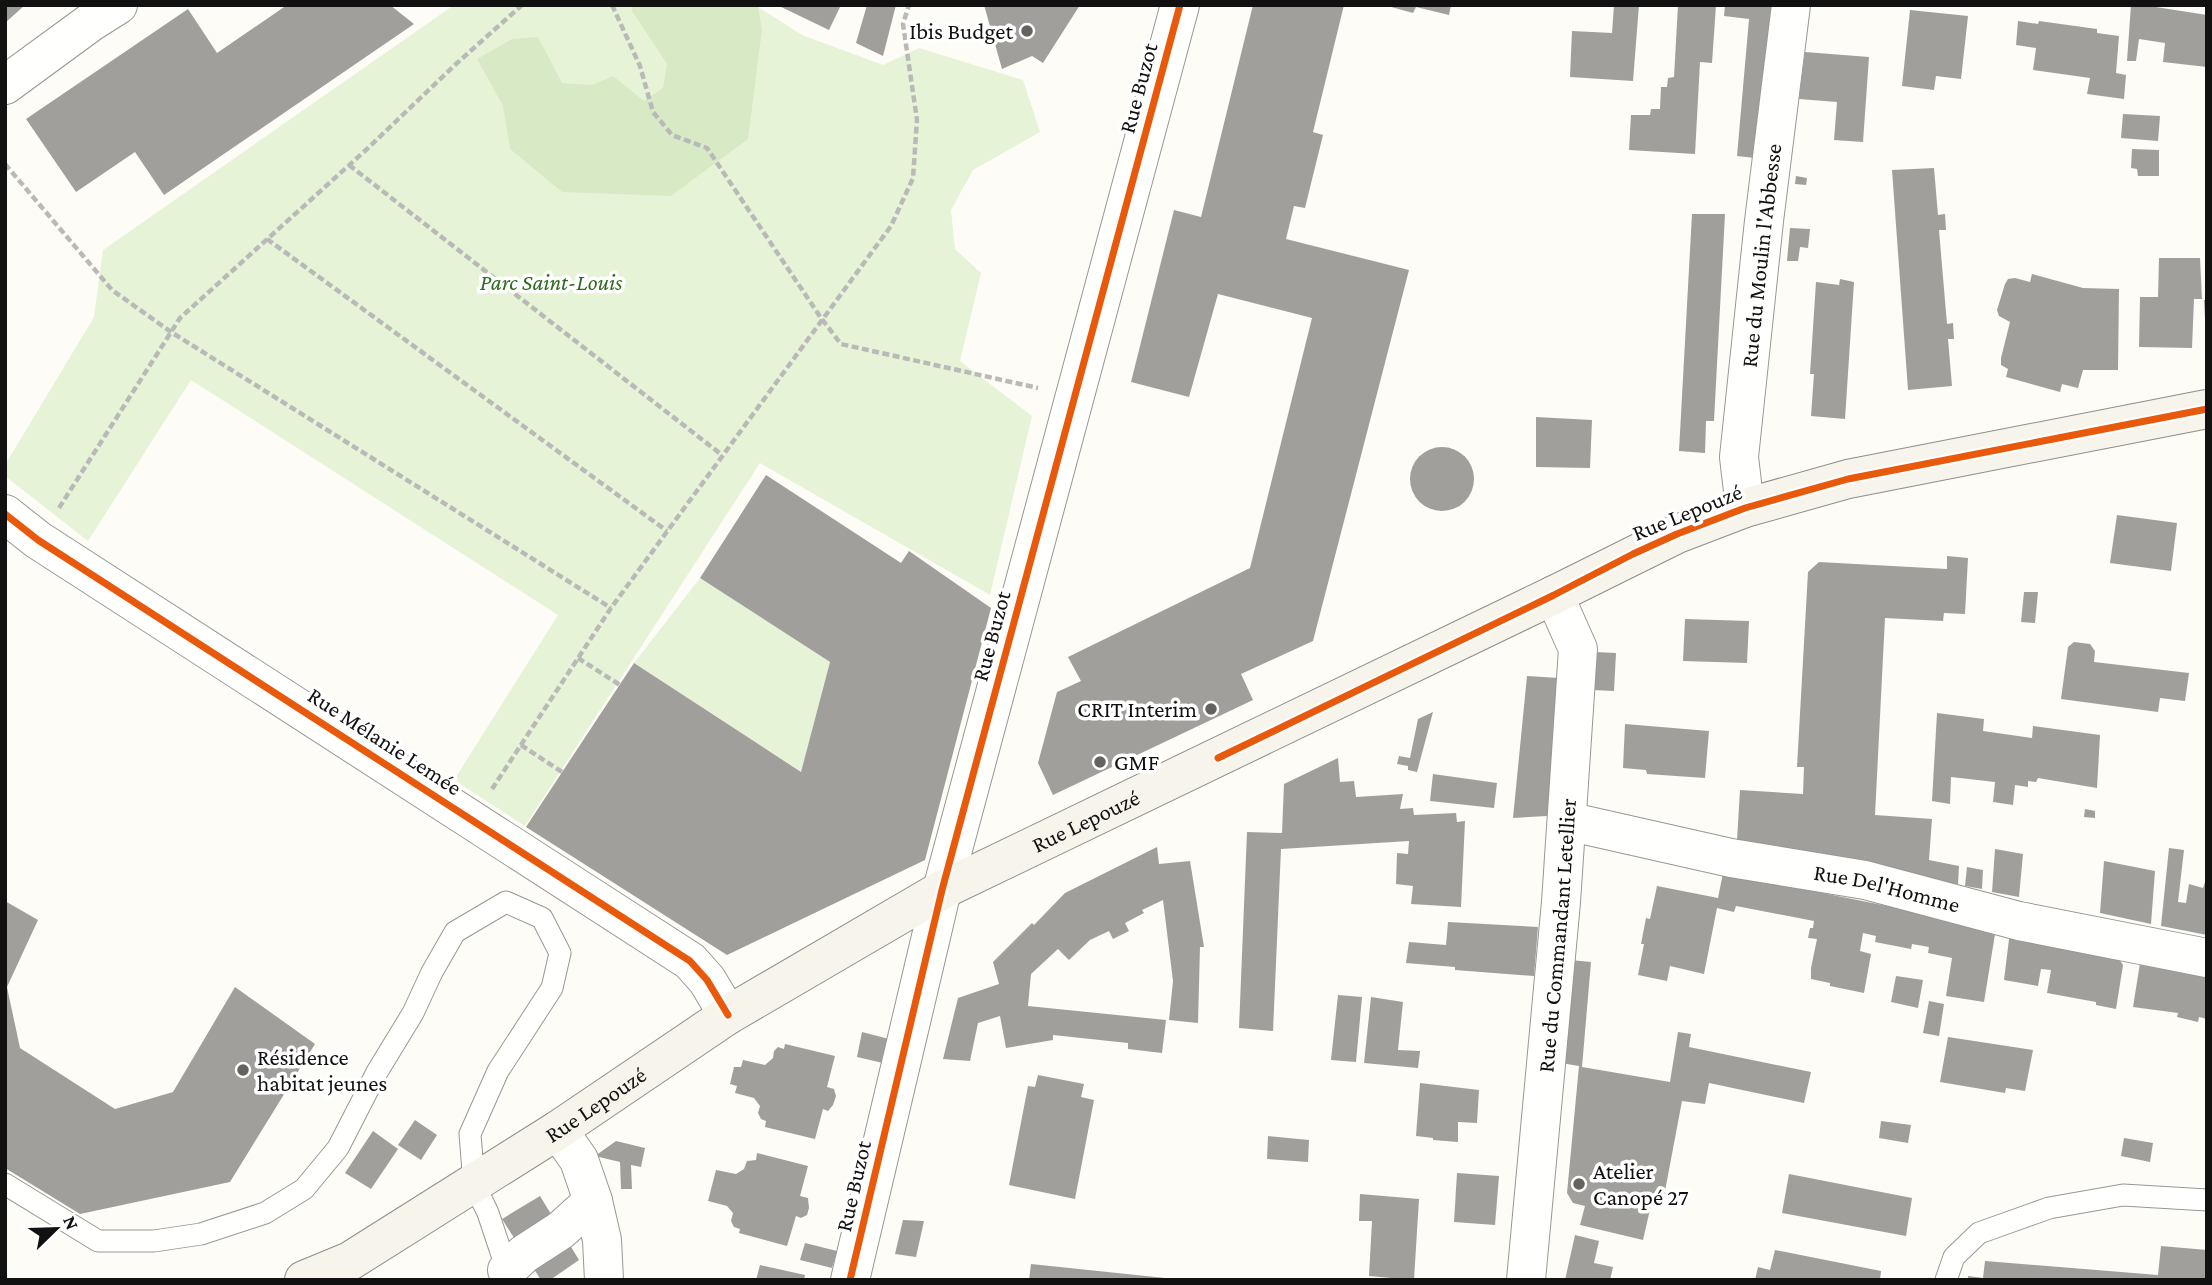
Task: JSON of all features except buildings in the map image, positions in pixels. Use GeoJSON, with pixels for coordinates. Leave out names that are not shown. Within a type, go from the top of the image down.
{"type":"FeatureCollection","features":[{"type":"Feature","properties":{"kind":"main road","name":"Rue Lepouzé"},"geometry":{"type":"LineString","coordinates":[[304,1280],[350,1261],[558,1130],[729,1015],[942,890],[1677,534],[1745,508],[1849,479],[2207,409]]}},
{"type":"Feature","properties":{"kind":"street"},"geometry":{"type":"LineString","coordinates":[[5,85],[118,5]]}},
{"type":"Feature","properties":{"kind":"street","name":"Rue Buzot"},"geometry":{"type":"LineString","coordinates":[[850,1280],[942,890],[1181,5]]}},
{"type":"Feature","properties":{"kind":"street","name":"Rue du Moulin l'Abbesse"},"geometry":{"type":"LineString","coordinates":[[1745,508],[1739,457],[1764,221],[1791,5]]}},
{"type":"Feature","properties":{"kind":"street","name":"Rue Mélanie Lemée"},"geometry":{"type":"LineString","coordinates":[[5,514],[38,540],[690,961],[707,980],[729,1015]]}},
{"type":"Feature","properties":{"kind":"street","name":"Rue du Commandant Letellier"},"geometry":{"type":"LineString","coordinates":[[1526,1280],[1552,1012],[1578,649],[1553,595]]}},
{"type":"Feature","properties":{"kind":"street","name":"Rue Del'Homme"},"geometry":{"type":"LineString","coordinates":[[1567,821],[1731,858],[1865,880],[2018,921],[2207,958]]}},
{"type":"Feature","properties":{"kind":"street"},"geometry":{"type":"LineString","coordinates":[[558,1130],[579,1160],[593,1201],[601,1240],[604,1280]]}},
{"type":"Feature","properties":{"kind":"street"},"geometry":{"type":"LineString","coordinates":[[508,1275],[524,1254],[561,1230],[593,1201]]}},
{"type":"Feature","properties":{"kind":"lane"},"geometry":{"type":"LineString","coordinates":[[5,1184],[98,1241],[154,1241],[201,1234],[265,1213],[303,1188],[338,1148],[455,932],[506,902],[542,918],[560,953],[552,988],[498,1071],[470,1134],[474,1184],[488,1213],[508,1275]]}},
{"type":"Feature","properties":{"kind":"lane"},"geometry":{"type":"LineString","coordinates":[[1946,1280],[1954,1257],[1979,1233],[2049,1208],[2123,1195],[2207,1200]]}},
{"type":"Feature","properties":{"kind":"path"},"geometry":{"type":"LineString","coordinates":[[38,540],[180,318],[522,5]]}},
{"type":"Feature","properties":{"kind":"path"},"geometry":{"type":"LineString","coordinates":[[612,5],[640,66],[653,113],[672,135],[707,148],[841,344],[1076,396]]}},
{"type":"Feature","properties":{"kind":"path"},"geometry":{"type":"LineString","coordinates":[[472,820],[611,608],[891,226],[913,178],[917,120],[903,24],[909,5]]}},
{"type":"Feature","properties":{"kind":"path"},"geometry":{"type":"LineString","coordinates":[[5,164],[111,290],[171,332],[611,608]]}},
{"type":"Feature","properties":{"kind":"path"},"geometry":{"type":"LineString","coordinates":[[349,165],[722,455]]}},
{"type":"Feature","properties":{"kind":"path"},"geometry":{"type":"LineString","coordinates":[[267,239],[667,531]]}},
{"type":"Feature","properties":{"kind":"path"},"geometry":{"type":"LineString","coordinates":[[578,659],[620,685]]}},
{"type":"Feature","properties":{"kind":"path"},"geometry":{"type":"LineString","coordinates":[[521,745],[562,772]]}},
{"type":"Feature","properties":{"kind":"green space","name":"Parc Saint-Louis"},"geometry":{"type":"Polygon","coordinates":[[[454,5],[755,5],[802,35],[883,65],[919,48],[1023,80],[1040,132],[973,170],[951,210],[955,249],[981,273],[960,361],[1032,416],[990,595],[760,463],[525,826],[454,780],[558,615],[191,380],[88,541],[5,476],[5,465],[94,317],[103,250],[454,5]]]}},
{"type":"Feature","properties":{"kind":"green space"},"geometry":{"type":"Polygon","coordinates":[[[632,5],[758,5],[762,30],[748,139],[671,196],[562,192],[510,149],[503,106],[477,59],[512,39],[538,37],[562,83],[592,85],[613,76],[644,101],[663,88],[667,64],[632,11],[632,5]]]}},
{"type":"Feature","properties":{"kind":"green space"},"geometry":{"type":"Polygon","coordinates":[[[700,578],[830,662],[801,772],[634,663],[700,578]]]}},
{"type":"Feature","properties":{"kind":"cycle path"},"geometry":{"type":"LineString","coordinates":[[850,1280],[942,890],[1180,5]]}},
{"type":"Feature","properties":{"kind":"cycle path"},"geometry":{"type":"LineString","coordinates":[[1218,758],[1633,554],[1745,508],[1848,479],[2207,409]]}},
{"type":"Feature","properties":{"kind":"cycle path"},"geometry":{"type":"LineString","coordinates":[[5,514],[38,540],[690,961],[707,980],[728,1015]]}},
{"type":"Feature","properties":{"kind":"place","name":"Ibis Budget"},"geometry":{"type":"Point","coordinates":[1027,31]}},
{"type":"Feature","properties":{"kind":"place","name":"CRIT Interim"},"geometry":{"type":"Point","coordinates":[1211,709]}},
{"type":"Feature","properties":{"kind":"place","name":"GMF"},"geometry":{"type":"Point","coordinates":[1100,762]}},
{"type":"Feature","properties":{"kind":"place","name":"Résidence habitat jeunes"},"geometry":{"type":"Point","coordinates":[243,1070]}},
{"type":"Feature","properties":{"kind":"place","name":"Atelier Canopé 27"},"geometry":{"type":"Point","coordinates":[1579,1184]}}]}
